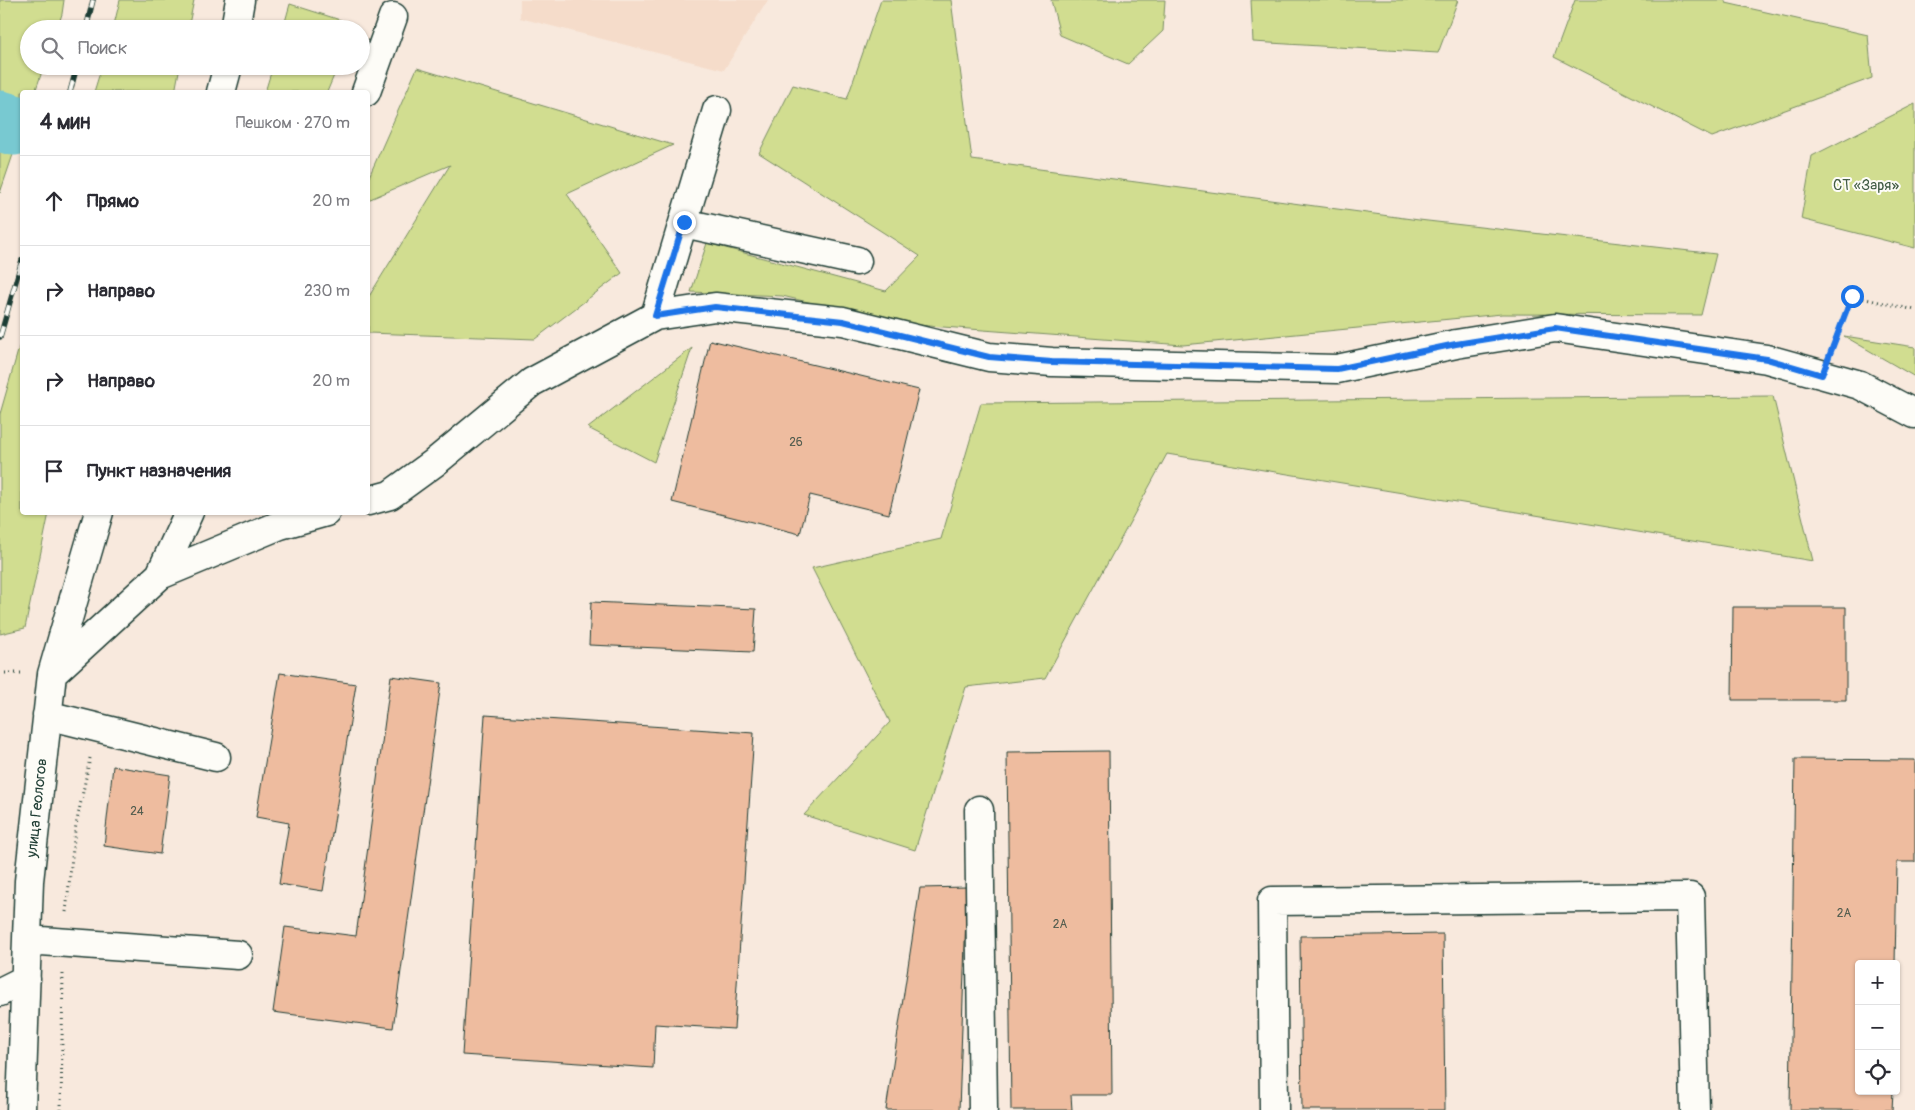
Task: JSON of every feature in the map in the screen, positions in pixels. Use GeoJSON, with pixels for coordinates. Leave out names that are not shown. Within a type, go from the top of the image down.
{"type":"FeatureCollection","features":[{"type":"Feature","properties":{"kind":"street"},"geometry":{"type":"LineString","coordinates":[[237,20],[240,0]]}},
{"type":"Feature","properties":{"kind":"street"},"geometry":{"type":"LineString","coordinates":[[367,90],[393,18]]}},
{"type":"Feature","properties":{"kind":"street"},"geometry":{"type":"LineString","coordinates":[[222,90],[226,75]]}},
{"type":"Feature","properties":{"kind":"street"},"geometry":{"type":"LineString","coordinates":[[655,316],[717,110]]}},
{"type":"Feature","properties":{"kind":"street"},"geometry":{"type":"LineString","coordinates":[[684,222],[857,261]]}},
{"type":"Feature","properties":{"kind":"street"},"geometry":{"type":"LineString","coordinates":[[370,501],[390,496],[434,463],[532,382],[655,316],[715,307],[843,321],[989,357],[1052,362],[1337,369],[1456,344],[1555,328],[1767,359],[1860,385],[1915,414]]}},
{"type":"Feature","properties":{"kind":"street","name":"улица Геологов"},"geometry":{"type":"LineString","coordinates":[[21,1110],[29,881],[52,674],[98,515]]}},
{"type":"Feature","properties":{"kind":"street"},"geometry":{"type":"LineString","coordinates":[[160,574],[188,515]]}},
{"type":"Feature","properties":{"kind":"street"},"geometry":{"type":"LineString","coordinates":[[52,674],[160,574],[280,525],[315,515]]}},
{"type":"Feature","properties":{"kind":"street"},"geometry":{"type":"LineString","coordinates":[[47,715],[216,757]]}},
{"type":"Feature","properties":{"kind":"street"},"geometry":{"type":"LineString","coordinates":[[979,810],[983,1110]]}},
{"type":"Feature","properties":{"kind":"street"},"geometry":{"type":"LineString","coordinates":[[1274,1110],[1272,901],[1690,897],[1695,1110]]}},
{"type":"Feature","properties":{"kind":"street"},"geometry":{"type":"LineString","coordinates":[[27,940],[238,955]]}},
{"type":"Feature","properties":{"kind":"street"},"geometry":{"type":"LineString","coordinates":[[0,992],[26,978]]}},
{"type":"Feature","properties":{"kind":"path"},"geometry":{"type":"LineString","coordinates":[[1822,375],[1852,296],[1915,310]]}},
{"type":"Feature","properties":{"kind":"shaded area"},"geometry":{"type":"Polygon","coordinates":[[[520,0],[768,0],[724,70],[520,18],[520,0]]]}},
{"type":"Feature","properties":{"kind":"green space"},"geometry":{"type":"Polygon","coordinates":[[[0,0],[64,0],[60,20],[20,20],[20,75],[41,75],[36,90],[20,90],[20,134],[0,193],[0,0]]]}},
{"type":"Feature","properties":{"kind":"green space"},"geometry":{"type":"Polygon","coordinates":[[[120,0],[194,0],[190,20],[115,20],[120,0]]]}},
{"type":"Feature","properties":{"kind":"green space"},"geometry":{"type":"Polygon","coordinates":[[[881,0],[951,0],[972,160],[1419,220],[1716,254],[1701,315],[1502,314],[1183,345],[903,324],[782,296],[691,292],[707,243],[886,291],[920,256],[759,153],[793,85],[847,99],[881,0]]]}},
{"type":"Feature","properties":{"kind":"green space"},"geometry":{"type":"Polygon","coordinates":[[[1051,0],[1165,0],[1163,31],[1128,64],[1060,35],[1051,0]]]}},
{"type":"Feature","properties":{"kind":"green space"},"geometry":{"type":"Polygon","coordinates":[[[1251,0],[1458,0],[1438,53],[1253,42],[1251,0]]]}},
{"type":"Feature","properties":{"kind":"green space"},"geometry":{"type":"Polygon","coordinates":[[[1575,0],[1724,0],[1726,3],[1868,35],[1872,78],[1712,137],[1554,57],[1575,0]]]}},
{"type":"Feature","properties":{"kind":"green space"},"geometry":{"type":"Polygon","coordinates":[[[290,4],[340,20],[286,20],[290,4]]]}},
{"type":"Feature","properties":{"kind":"green space"},"geometry":{"type":"Polygon","coordinates":[[[417,68],[673,145],[567,194],[622,273],[535,339],[370,333],[370,295],[450,165],[370,199],[370,174],[417,68]]]}},
{"type":"Feature","properties":{"kind":"green space"},"geometry":{"type":"Polygon","coordinates":[[[99,75],[178,75],[175,90],[95,90],[99,75]]]}},
{"type":"Feature","properties":{"kind":"green space"},"geometry":{"type":"Polygon","coordinates":[[[270,75],[334,75],[328,90],[266,90],[270,75]]]}},
{"type":"Feature","properties":{"kind":"green space","name":"СТ «Заря»"},"geometry":{"type":"Polygon","coordinates":[[[1915,104],[1915,248],[1801,219],[1812,156],[1915,104]]]}},
{"type":"Feature","properties":{"kind":"green space"},"geometry":{"type":"Polygon","coordinates":[[[1844,336],[1915,347],[1915,377],[1844,336]]]}},
{"type":"Feature","properties":{"kind":"green space"},"geometry":{"type":"Polygon","coordinates":[[[20,344],[20,515],[49,515],[25,628],[0,634],[0,414],[20,344]]]}},
{"type":"Feature","properties":{"kind":"green space"},"geometry":{"type":"Polygon","coordinates":[[[692,348],[654,462],[588,428],[692,348]]]}},
{"type":"Feature","properties":{"kind":"green space"},"geometry":{"type":"Polygon","coordinates":[[[1773,396],[1813,561],[1167,454],[1045,678],[966,687],[915,850],[804,815],[890,722],[812,568],[941,539],[981,403],[1773,396]]]}},
{"type":"Feature","properties":{"kind":"building"},"geometry":{"type":"Polygon","coordinates":[[[710,340],[919,390],[889,514],[810,495],[800,534],[672,502],[710,340]]]}},
{"type":"Feature","properties":{"kind":"building"},"geometry":{"type":"Polygon","coordinates":[[[591,602],[756,609],[753,652],[589,645],[591,602]]]}},
{"type":"Feature","properties":{"kind":"building"},"geometry":{"type":"Polygon","coordinates":[[[1733,607],[1846,607],[1846,700],[1732,700],[1733,607]]]}},
{"type":"Feature","properties":{"kind":"building"},"geometry":{"type":"Polygon","coordinates":[[[280,673],[356,684],[323,891],[279,884],[289,823],[256,817],[280,673]]]}},
{"type":"Feature","properties":{"kind":"building"},"geometry":{"type":"Polygon","coordinates":[[[391,676],[441,683],[393,1028],[273,1012],[285,927],[356,936],[391,676]]]}},
{"type":"Feature","properties":{"kind":"building"},"geometry":{"type":"Polygon","coordinates":[[[485,715],[754,733],[734,1029],[655,1024],[653,1068],[462,1055],[485,715]]]}},
{"type":"Feature","properties":{"kind":"building"},"geometry":{"type":"Polygon","coordinates":[[[1109,751],[1112,1095],[1071,1095],[1072,1110],[1011,1110],[1007,752],[1109,751]]]}},
{"type":"Feature","properties":{"kind":"building"},"geometry":{"type":"Polygon","coordinates":[[[1795,759],[1915,760],[1915,862],[1897,862],[1895,960],[1855,960],[1855,1095],[1893,1095],[1892,1110],[1790,1110],[1795,759]]]}},
{"type":"Feature","properties":{"kind":"building"},"geometry":{"type":"Polygon","coordinates":[[[113,766],[170,775],[160,854],[104,846],[113,766]]]}},
{"type":"Feature","properties":{"kind":"building"},"geometry":{"type":"Polygon","coordinates":[[[967,887],[959,1110],[886,1110],[920,888],[967,887]]]}},
{"type":"Feature","properties":{"kind":"building"},"geometry":{"type":"Polygon","coordinates":[[[1443,934],[1445,1110],[1302,1110],[1300,936],[1443,934]]]}},
{"type":"Feature","properties":{"kind":"waterway"},"geometry":{"type":"LineString","coordinates":[[0,121],[14,125]]}},
{"type":"Feature","properties":{"kind":"railway"},"geometry":{"type":"LineString","coordinates":[[88,20],[93,0]]}},
{"type":"Feature","properties":{"kind":"railway"},"geometry":{"type":"LineString","coordinates":[[71,90],[75,75]]}},
{"type":"Feature","properties":{"kind":"railway"},"geometry":{"type":"LineString","coordinates":[[0,337],[20,267]]}},
{"type":"Feature","properties":{"kind":"route"},"geometry":{"type":"LineString","coordinates":[[684,222],[655,316],[715,307],[843,321],[989,357],[1052,362],[1337,369],[1456,344],[1555,328],[1767,359],[1822,375],[1852,296]]}}]}
